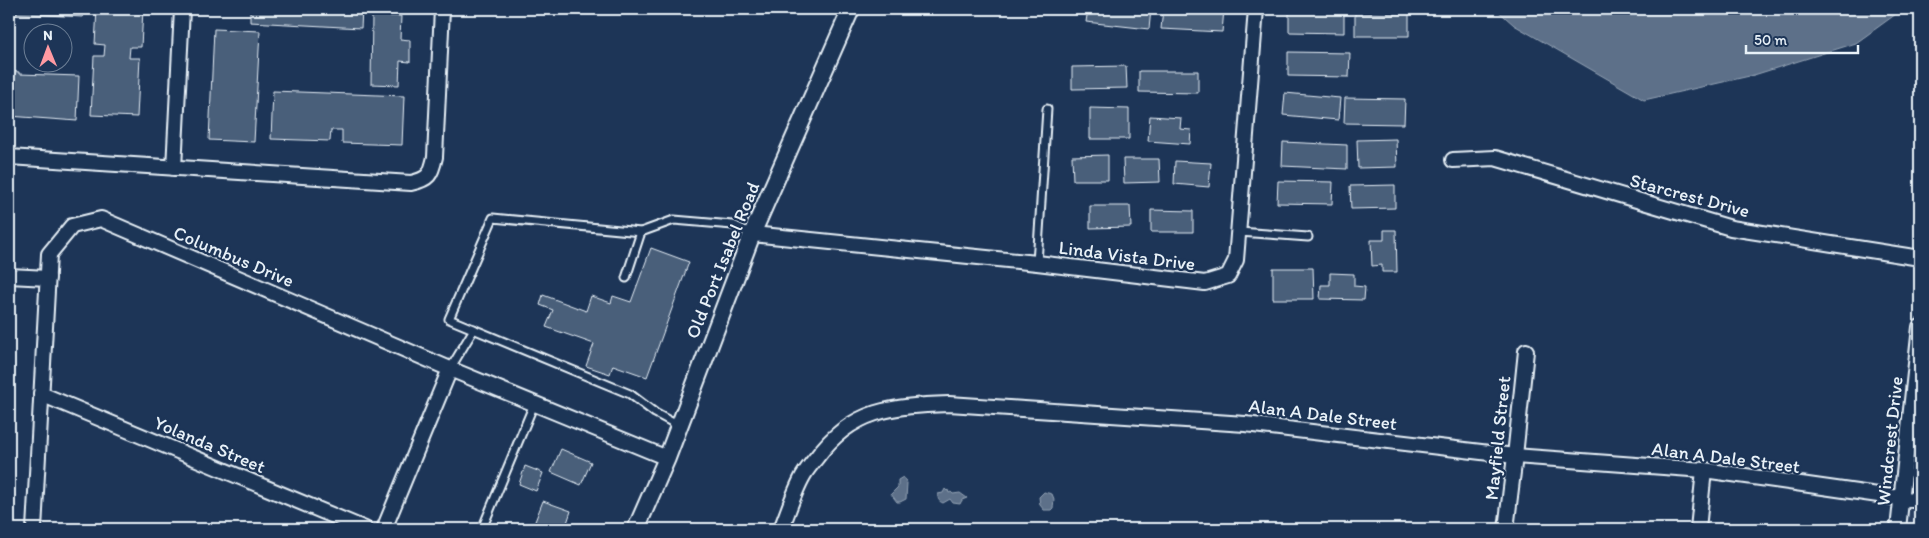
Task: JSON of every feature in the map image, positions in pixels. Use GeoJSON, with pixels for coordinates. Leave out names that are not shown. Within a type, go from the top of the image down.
{"type":"FeatureCollection","features":[{"type":"Feature","properties":{"kind":"street"},"geometry":{"type":"LineString","coordinates":[[174,168],[182,9]]}},
{"type":"Feature","properties":{"kind":"street"},"geometry":{"type":"LineString","coordinates":[[9,157],[411,183],[422,180],[428,177],[432,170],[435,157],[442,9]]}},
{"type":"Feature","properties":{"kind":"street","name":"Old Port Isabel Road"},"geometry":{"type":"LineString","coordinates":[[636,529],[667,458],[752,234],[851,9]]}},
{"type":"Feature","properties":{"kind":"street","name":"Linda Vista Drive"},"geometry":{"type":"LineString","coordinates":[[752,234],[1037,263],[1205,283],[1228,276],[1236,260],[1256,9]]}},
{"type":"Feature","properties":{"kind":"street","name":"Starcrest Drive"},"geometry":{"type":"LineString","coordinates":[[1453,160],[1495,158],[1731,228],[1920,258]]}},
{"type":"Feature","properties":{"kind":"street","name":"Columbus Drive"},"geometry":{"type":"LineString","coordinates":[[34,529],[49,254],[72,226],[101,219],[450,369],[667,458]]}},
{"type":"Feature","properties":{"kind":"street"},"geometry":{"type":"LineString","coordinates":[[9,276],[48,278]]}},
{"type":"Feature","properties":{"kind":"street","name":"Windcrest Drive"},"geometry":{"type":"LineString","coordinates":[[1898,529],[1920,327]]}},
{"type":"Feature","properties":{"kind":"street","name":"Mayfield Street"},"geometry":{"type":"LineString","coordinates":[[1506,529],[1526,351]]}},
{"type":"Feature","properties":{"kind":"street"},"geometry":{"type":"LineString","coordinates":[[384,529],[450,369]]}},
{"type":"Feature","properties":{"kind":"street","name":"Yolanda Street"},"geometry":{"type":"LineString","coordinates":[[41,394],[365,529]]}},
{"type":"Feature","properties":{"kind":"street","name":"Alan A Dale Street"},"geometry":{"type":"LineString","coordinates":[[781,529],[803,476],[823,449],[844,427],[876,412],[909,405],[949,404],[1245,424],[1515,456],[1704,470],[1920,501]]}},
{"type":"Feature","properties":{"kind":"street"},"geometry":{"type":"LineString","coordinates":[[1698,529],[1704,470]]}},
{"type":"Feature","properties":{"kind":"lane"},"geometry":{"type":"LineString","coordinates":[[1037,263],[1046,109]]}},
{"type":"Feature","properties":{"kind":"lane"},"geometry":{"type":"LineString","coordinates":[[679,426],[655,413],[630,394],[449,319],[494,218],[641,232],[674,220],[733,225],[752,234]]}},
{"type":"Feature","properties":{"kind":"lane"},"geometry":{"type":"LineString","coordinates":[[626,278],[641,232]]}},
{"type":"Feature","properties":{"kind":"lane"},"geometry":{"type":"LineString","coordinates":[[1238,232],[1308,237]]}},
{"type":"Feature","properties":{"kind":"lane"},"geometry":{"type":"LineString","coordinates":[[450,369],[474,329]]}},
{"type":"Feature","properties":{"kind":"lane"},"geometry":{"type":"LineString","coordinates":[[482,529],[534,404]]}},
{"type":"Feature","properties":{"kind":"shaded area"},"geometry":{"type":"Polygon","coordinates":[[[1496,9],[1903,9],[1856,43],[1754,75],[1644,100],[1514,25],[1496,9]]]}},
{"type":"Feature","properties":{"kind":"shaded area"},"geometry":{"type":"Polygon","coordinates":[[[903,477],[907,483],[906,499],[897,502],[891,494],[898,487],[898,480],[903,477]]]}},
{"type":"Feature","properties":{"kind":"shaded area"},"geometry":{"type":"Polygon","coordinates":[[[945,489],[949,493],[960,493],[967,498],[962,500],[960,504],[953,503],[950,499],[943,503],[939,500],[938,494],[943,493],[945,489]]]}},
{"type":"Feature","properties":{"kind":"shaded area"},"geometry":{"type":"Polygon","coordinates":[[[1044,492],[1052,494],[1054,499],[1051,510],[1044,510],[1040,505],[1039,497],[1044,492]]]}},
{"type":"Feature","properties":{"kind":"shaded area"},"geometry":{"type":"Polygon","coordinates":[[[1910,510],[1920,511],[1920,529],[1908,529],[1910,510]]]}},
{"type":"Feature","properties":{"kind":"building"},"geometry":{"type":"Polygon","coordinates":[[[9,9],[83,9],[83,17],[9,13],[9,9]]]}},
{"type":"Feature","properties":{"kind":"building"},"geometry":{"type":"Polygon","coordinates":[[[97,9],[143,9],[141,47],[130,47],[129,58],[140,58],[137,117],[91,115],[94,56],[104,56],[105,45],[95,44],[97,9]]]}},
{"type":"Feature","properties":{"kind":"building"},"geometry":{"type":"Polygon","coordinates":[[[250,9],[362,9],[361,28],[250,22],[250,9]]]}},
{"type":"Feature","properties":{"kind":"building"},"geometry":{"type":"Polygon","coordinates":[[[1088,9],[1151,9],[1149,29],[1086,22],[1088,9]]]}},
{"type":"Feature","properties":{"kind":"building"},"geometry":{"type":"Polygon","coordinates":[[[1163,9],[1224,9],[1222,32],[1161,29],[1163,9]]]}},
{"type":"Feature","properties":{"kind":"building"},"geometry":{"type":"Polygon","coordinates":[[[1289,9],[1344,9],[1344,33],[1289,32],[1289,9]]]}},
{"type":"Feature","properties":{"kind":"building"},"geometry":{"type":"Polygon","coordinates":[[[1355,13],[1409,14],[1409,36],[1355,36],[1355,13]]]}},
{"type":"Feature","properties":{"kind":"building"},"geometry":{"type":"Polygon","coordinates":[[[372,16],[401,16],[400,39],[410,40],[410,62],[400,61],[399,85],[371,84],[372,16]]]}},
{"type":"Feature","properties":{"kind":"building"},"geometry":{"type":"Polygon","coordinates":[[[214,29],[260,31],[254,142],[209,140],[214,29]]]}},
{"type":"Feature","properties":{"kind":"building"},"geometry":{"type":"Polygon","coordinates":[[[1288,52],[1350,53],[1349,77],[1288,76],[1288,52]]]}},
{"type":"Feature","properties":{"kind":"building"},"geometry":{"type":"Polygon","coordinates":[[[1126,66],[1127,88],[1072,89],[1072,67],[1126,66]]]}},
{"type":"Feature","properties":{"kind":"building"},"geometry":{"type":"Polygon","coordinates":[[[9,71],[19,72],[19,74],[79,76],[77,121],[9,116],[9,71]]]}},
{"type":"Feature","properties":{"kind":"building"},"geometry":{"type":"Polygon","coordinates":[[[1139,71],[1198,71],[1198,93],[1139,92],[1139,71]]]}},
{"type":"Feature","properties":{"kind":"building"},"geometry":{"type":"Polygon","coordinates":[[[273,91],[404,96],[402,145],[342,143],[342,130],[331,130],[330,141],[271,139],[273,91]]]}},
{"type":"Feature","properties":{"kind":"building"},"geometry":{"type":"Polygon","coordinates":[[[1285,93],[1340,98],[1338,120],[1283,115],[1285,93]]]}},
{"type":"Feature","properties":{"kind":"building"},"geometry":{"type":"Polygon","coordinates":[[[1345,98],[1405,99],[1404,124],[1344,123],[1345,98]]]}},
{"type":"Feature","properties":{"kind":"building"},"geometry":{"type":"Polygon","coordinates":[[[1090,108],[1129,109],[1129,139],[1090,139],[1090,108]]]}},
{"type":"Feature","properties":{"kind":"building"},"geometry":{"type":"Polygon","coordinates":[[[1150,116],[1181,118],[1180,129],[1191,130],[1190,144],[1148,141],[1150,116]]]}},
{"type":"Feature","properties":{"kind":"building"},"geometry":{"type":"Polygon","coordinates":[[[1396,139],[1397,167],[1358,168],[1357,140],[1396,139]]]}},
{"type":"Feature","properties":{"kind":"building"},"geometry":{"type":"Polygon","coordinates":[[[1283,142],[1347,145],[1347,169],[1282,166],[1283,142]]]}},
{"type":"Feature","properties":{"kind":"building"},"geometry":{"type":"Polygon","coordinates":[[[1108,155],[1108,180],[1073,180],[1072,156],[1108,155]]]}},
{"type":"Feature","properties":{"kind":"building"},"geometry":{"type":"Polygon","coordinates":[[[1123,159],[1159,159],[1160,182],[1124,183],[1123,159]]]}},
{"type":"Feature","properties":{"kind":"building"},"geometry":{"type":"Polygon","coordinates":[[[1175,161],[1211,163],[1209,187],[1174,184],[1175,161]]]}},
{"type":"Feature","properties":{"kind":"building"},"geometry":{"type":"Polygon","coordinates":[[[1278,181],[1333,182],[1332,204],[1277,203],[1278,181]]]}},
{"type":"Feature","properties":{"kind":"building"},"geometry":{"type":"Polygon","coordinates":[[[1395,185],[1395,208],[1351,209],[1350,186],[1395,185]]]}},
{"type":"Feature","properties":{"kind":"building"},"geometry":{"type":"Polygon","coordinates":[[[1090,206],[1130,206],[1131,227],[1090,228],[1090,206]]]}},
{"type":"Feature","properties":{"kind":"building"},"geometry":{"type":"Polygon","coordinates":[[[1151,210],[1193,211],[1193,232],[1151,232],[1151,210]]]}},
{"type":"Feature","properties":{"kind":"building"},"geometry":{"type":"Polygon","coordinates":[[[1384,230],[1396,230],[1397,272],[1382,272],[1382,265],[1372,266],[1371,240],[1384,240],[1384,230]]]}},
{"type":"Feature","properties":{"kind":"building"},"geometry":{"type":"Polygon","coordinates":[[[651,248],[689,262],[647,377],[613,365],[610,374],[586,366],[594,344],[546,327],[553,310],[540,305],[543,295],[586,311],[591,296],[611,303],[613,296],[631,302],[651,248]]]}},
{"type":"Feature","properties":{"kind":"building"},"geometry":{"type":"Polygon","coordinates":[[[1273,268],[1313,268],[1314,299],[1273,299],[1273,268]]]}},
{"type":"Feature","properties":{"kind":"building"},"geometry":{"type":"Polygon","coordinates":[[[1330,273],[1354,274],[1354,286],[1365,287],[1364,300],[1320,299],[1321,285],[1330,285],[1330,273]]]}},
{"type":"Feature","properties":{"kind":"building"},"geometry":{"type":"Polygon","coordinates":[[[561,449],[591,462],[581,485],[551,472],[561,449]]]}},
{"type":"Feature","properties":{"kind":"building"},"geometry":{"type":"Polygon","coordinates":[[[525,466],[543,473],[536,491],[519,484],[525,466]]]}},
{"type":"Feature","properties":{"kind":"building"},"geometry":{"type":"Polygon","coordinates":[[[543,501],[571,511],[565,529],[532,529],[543,501]]]}}]}
